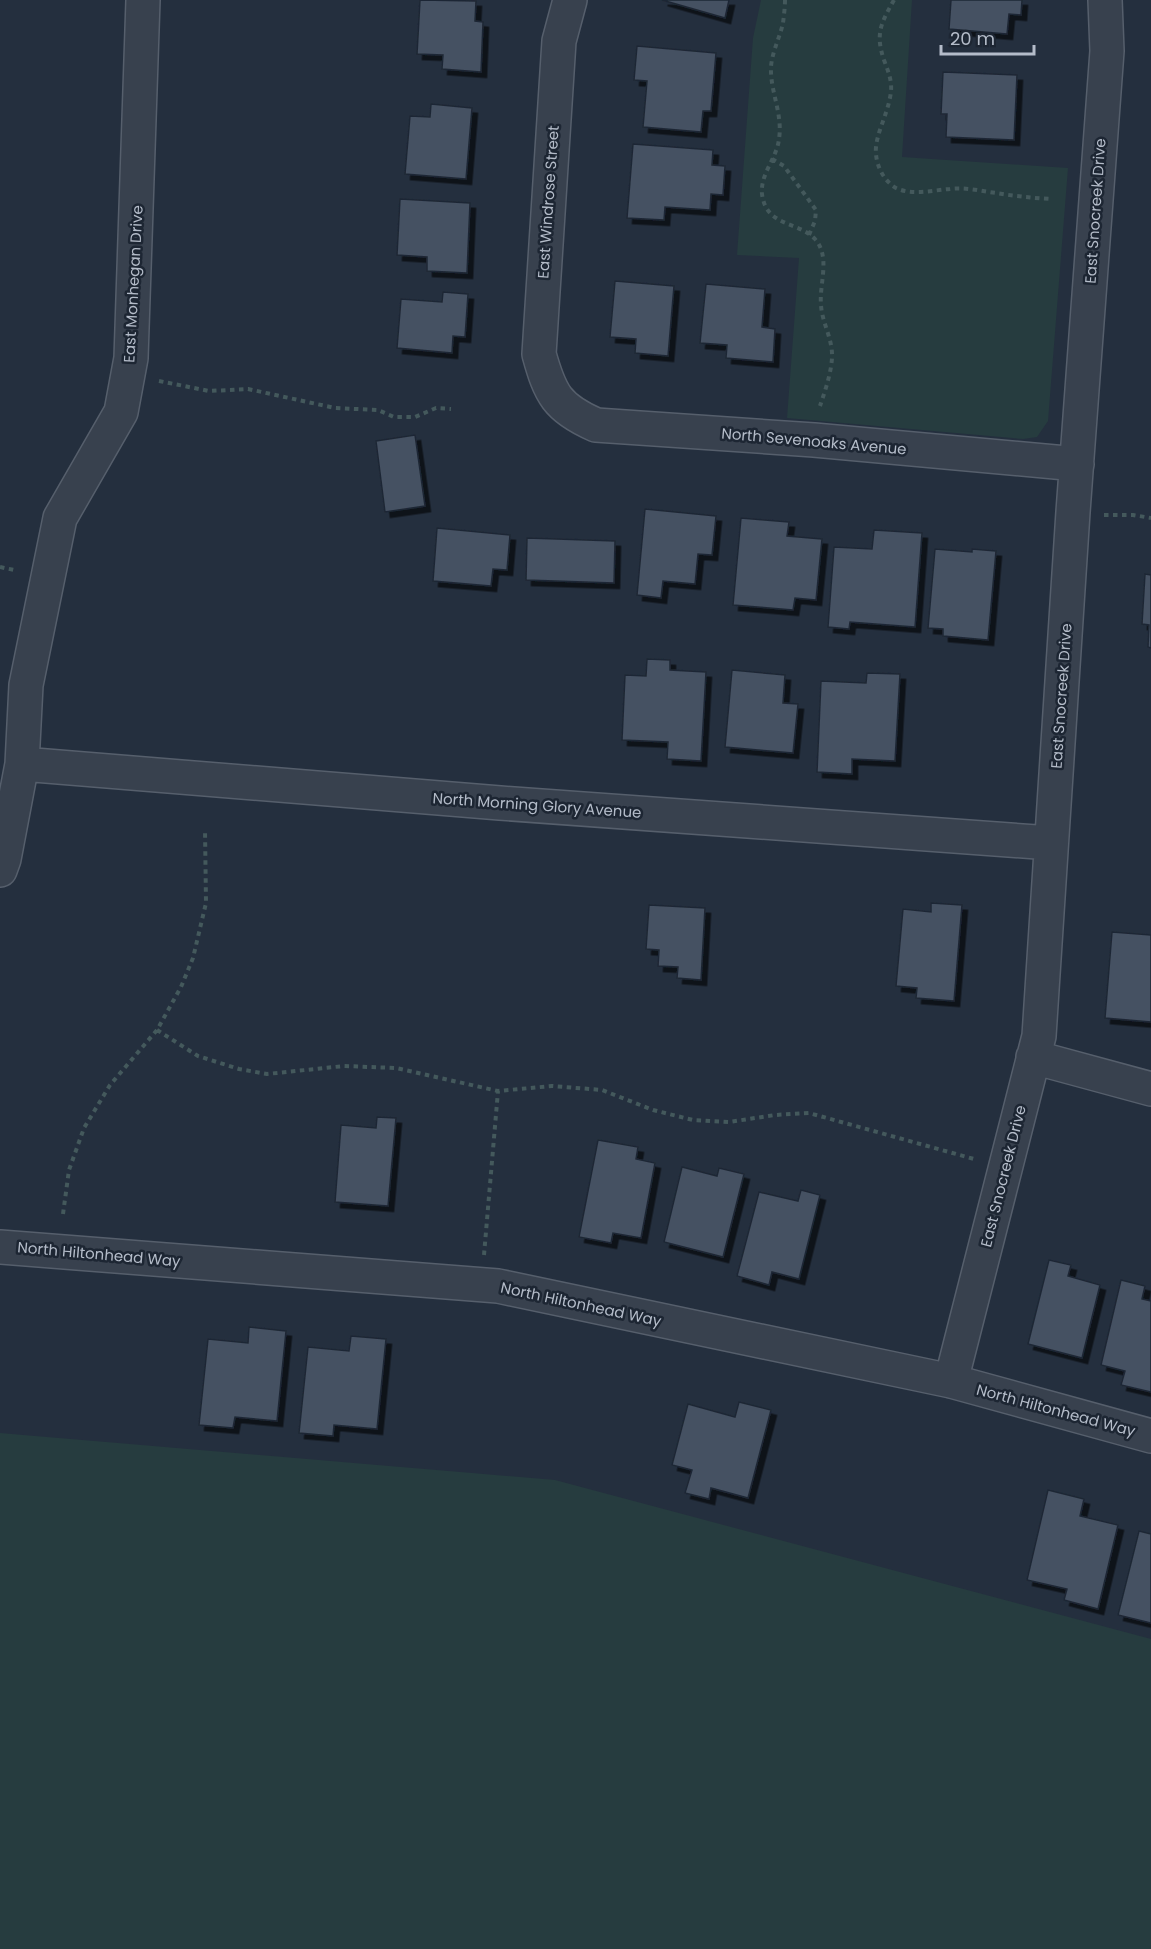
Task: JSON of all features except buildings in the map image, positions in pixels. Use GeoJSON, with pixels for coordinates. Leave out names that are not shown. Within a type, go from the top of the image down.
{"type":"FeatureCollection","features":[{"type":"Feature","properties":{"kind":"street","name":"East Monhegan Drive"},"geometry":{"type":"LineString","coordinates":[[0,870],[22,764],[26,685],[60,518],[121,412],[131,358],[143,0]]}},
{"type":"Feature","properties":{"kind":"street","name":"East Windrose Street"},"geometry":{"type":"LineString","coordinates":[[557,401],[546,379],[538,354],[559,41],[570,0]]}},
{"type":"Feature","properties":{"kind":"street","name":"East Snocreek Drive"},"geometry":{"type":"LineString","coordinates":[[951,1381],[1039,1036],[1107,51],[1105,0]]}},
{"type":"Feature","properties":{"kind":"street","name":"North Sevenoaks Avenue"},"geometry":{"type":"LineString","coordinates":[[557,401],[576,416],[596,425],[814,440],[1077,464]]}},
{"type":"Feature","properties":{"kind":"street","name":"North Morning Glory Avenue"},"geometry":{"type":"LineString","coordinates":[[22,764],[505,803],[1051,843]]}},
{"type":"Feature","properties":{"kind":"street"},"geometry":{"type":"LineString","coordinates":[[1033,1057],[1151,1089]]}},
{"type":"Feature","properties":{"kind":"street","name":"North Hiltonhead Way"},"geometry":{"type":"LineString","coordinates":[[0,1247],[498,1286],[951,1381],[1151,1436]]}},
{"type":"Feature","properties":{"kind":"path"},"geometry":{"type":"LineString","coordinates":[[785,0],[783,22],[771,67],[780,121],[780,137],[763,182],[762,193],[765,205],[771,214],[809,235],[820,246],[823,257],[821,306],[832,347],[831,364],[820,406]]}},
{"type":"Feature","properties":{"kind":"path"},"geometry":{"type":"LineString","coordinates":[[894,0],[879,35],[879,45],[889,73],[891,87],[889,108],[876,147],[878,166],[882,175],[896,188],[905,190],[927,192],[965,189],[1051,199]]}},
{"type":"Feature","properties":{"kind":"path"},"geometry":{"type":"LineString","coordinates":[[772,159],[784,166],[816,210],[815,221],[809,235]]}},
{"type":"Feature","properties":{"kind":"path"},"geometry":{"type":"LineString","coordinates":[[159,381],[209,391],[248,389],[335,408],[378,410],[394,417],[415,417],[436,408],[451,409]]}},
{"type":"Feature","properties":{"kind":"path"},"geometry":{"type":"LineString","coordinates":[[1094,514],[1151,518]]}},
{"type":"Feature","properties":{"kind":"path"},"geometry":{"type":"LineString","coordinates":[[0,567],[14,570]]}},
{"type":"Feature","properties":{"kind":"path"},"geometry":{"type":"LineString","coordinates":[[63,1214],[69,1170],[84,1128],[110,1085],[157,1030],[181,987],[193,958],[206,903],[205,830]]}},
{"type":"Feature","properties":{"kind":"path"},"geometry":{"type":"LineString","coordinates":[[157,1030],[198,1056],[238,1069],[267,1074],[344,1066],[396,1068],[498,1091],[552,1086],[602,1090],[653,1110],[693,1120],[729,1122],[775,1115],[809,1113],[982,1161]]}},
{"type":"Feature","properties":{"kind":"path"},"geometry":{"type":"LineString","coordinates":[[484,1264],[498,1091]]}},
{"type":"Feature","properties":{"kind":"green space"},"geometry":{"type":"Polygon","coordinates":[[[761,0],[912,0],[902,157],[1068,168],[1048,421],[1037,437],[1023,439],[787,418],[799,258],[737,255],[753,38],[761,0]]]}},
{"type":"Feature","properties":{"kind":"green space"},"geometry":{"type":"Polygon","coordinates":[[[0,1433],[555,1480],[1151,1639],[1151,1949],[0,1949],[0,1433]]]}}]}
